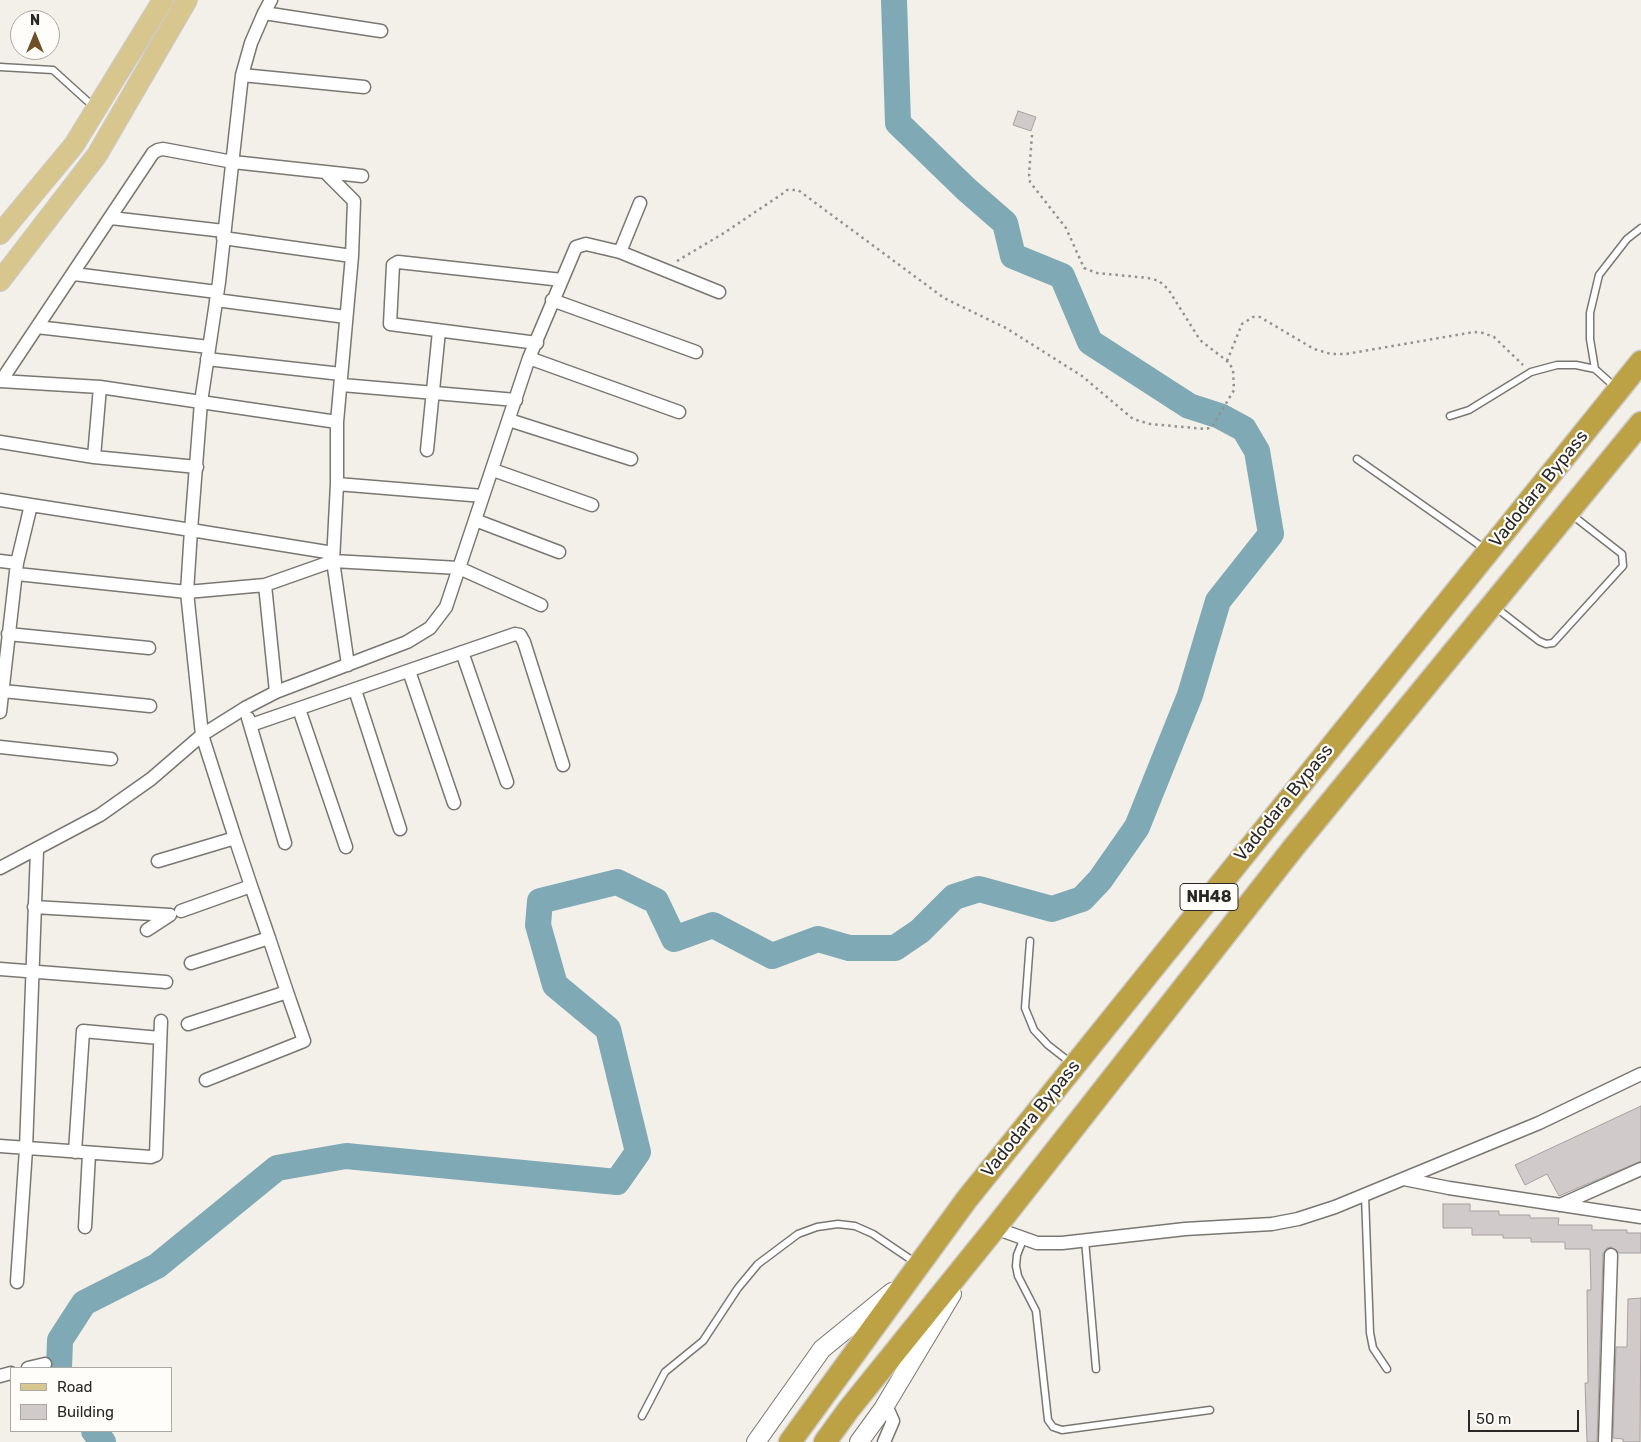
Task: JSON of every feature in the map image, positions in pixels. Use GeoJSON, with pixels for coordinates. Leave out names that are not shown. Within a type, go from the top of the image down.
{"type":"FeatureCollection","features":[{"type":"Feature","properties":{"kind":"highway","name":"Vadodara Bypass"},"geometry":{"type":"LineString","coordinates":[[790,1442],[967,1199],[1641,362]]}},
{"type":"Feature","properties":{"kind":"highway","name":"Vadodara Bypass"},"geometry":{"type":"LineString","coordinates":[[825,1442],[849,1408],[990,1233],[1294,847],[1641,423]]}},
{"type":"Feature","properties":{"kind":"main road"},"geometry":{"type":"LineString","coordinates":[[0,234],[74,145],[163,0]]}},
{"type":"Feature","properties":{"kind":"main road"},"geometry":{"type":"LineString","coordinates":[[0,281],[97,155],[187,0]]}},
{"type":"Feature","properties":{"kind":"street"},"geometry":{"type":"LineString","coordinates":[[206,1080],[304,1041],[202,735],[187,592],[201,402],[224,234],[242,75],[251,42],[272,0]]}},
{"type":"Feature","properties":{"kind":"street"},"geometry":{"type":"LineString","coordinates":[[264,13],[382,31]]}},
{"type":"Feature","properties":{"kind":"street"},"geometry":{"type":"LineString","coordinates":[[242,75],[364,87]]}},
{"type":"Feature","properties":{"kind":"street"},"geometry":{"type":"LineString","coordinates":[[0,381],[74,274],[153,153],[158,150],[163,149],[233,162],[362,176]]}},
{"type":"Feature","properties":{"kind":"street"},"geometry":{"type":"LineString","coordinates":[[324,172],[354,200],[352,256],[337,422],[337,484],[333,557],[348,665]]}},
{"type":"Feature","properties":{"kind":"street"},"geometry":{"type":"LineString","coordinates":[[620,252],[640,203]]}},
{"type":"Feature","properties":{"kind":"street"},"geometry":{"type":"LineString","coordinates":[[111,218],[224,234],[352,256]]}},
{"type":"Feature","properties":{"kind":"street"},"geometry":{"type":"LineString","coordinates":[[0,868],[100,815],[151,779],[202,735],[245,708],[276,692],[408,642],[430,628],[446,606],[529,358],[537,343],[552,300],[576,247],[580,245],[620,252],[720,292]]}},
{"type":"Feature","properties":{"kind":"street"},"geometry":{"type":"LineString","coordinates":[[537,343],[392,325],[389,322],[395,263],[562,280]]}},
{"type":"Feature","properties":{"kind":"street"},"geometry":{"type":"LineString","coordinates":[[74,274],[346,317]]}},
{"type":"Feature","properties":{"kind":"street"},"geometry":{"type":"LineString","coordinates":[[552,300],[696,352]]}},
{"type":"Feature","properties":{"kind":"street"},"geometry":{"type":"LineString","coordinates":[[37,327],[208,353],[341,380],[516,400]]}},
{"type":"Feature","properties":{"kind":"street"},"geometry":{"type":"LineString","coordinates":[[426,450],[439,331]]}},
{"type":"Feature","properties":{"kind":"street"},"geometry":{"type":"LineString","coordinates":[[529,358],[679,412]]}},
{"type":"Feature","properties":{"kind":"street"},"geometry":{"type":"LineString","coordinates":[[0,381],[100,387],[337,422]]}},
{"type":"Feature","properties":{"kind":"street"},"geometry":{"type":"LineString","coordinates":[[94,457],[100,387]]}},
{"type":"Feature","properties":{"kind":"street"},"geometry":{"type":"LineString","coordinates":[[509,420],[631,459]]}},
{"type":"Feature","properties":{"kind":"street"},"geometry":{"type":"LineString","coordinates":[[0,442],[94,457],[197,467]]}},
{"type":"Feature","properties":{"kind":"street"},"geometry":{"type":"LineString","coordinates":[[493,470],[592,505]]}},
{"type":"Feature","properties":{"kind":"street"},"geometry":{"type":"LineString","coordinates":[[337,484],[483,496]]}},
{"type":"Feature","properties":{"kind":"street"},"geometry":{"type":"LineString","coordinates":[[0,500],[191,530],[333,557],[459,568],[541,605]]}},
{"type":"Feature","properties":{"kind":"street"},"geometry":{"type":"LineString","coordinates":[[0,712],[8,634],[5,616],[31,505]]}},
{"type":"Feature","properties":{"kind":"street"},"geometry":{"type":"LineString","coordinates":[[476,520],[559,552]]}},
{"type":"Feature","properties":{"kind":"street"},"geometry":{"type":"LineString","coordinates":[[0,561],[17,569],[187,592],[265,585],[333,557]]}},
{"type":"Feature","properties":{"kind":"street"},"geometry":{"type":"LineString","coordinates":[[265,585],[276,692]]}},
{"type":"Feature","properties":{"kind":"street"},"geometry":{"type":"LineString","coordinates":[[8,634],[149,648]]}},
{"type":"Feature","properties":{"kind":"street"},"geometry":{"type":"LineString","coordinates":[[250,725],[409,672],[515,634],[520,635],[524,642],[564,764]]}},
{"type":"Feature","properties":{"kind":"street"},"geometry":{"type":"LineString","coordinates":[[462,652],[507,782]]}},
{"type":"Feature","properties":{"kind":"street"},"geometry":{"type":"LineString","coordinates":[[409,672],[454,802]]}},
{"type":"Feature","properties":{"kind":"street"},"geometry":{"type":"LineString","coordinates":[[2,683],[150,706]]}},
{"type":"Feature","properties":{"kind":"street"},"geometry":{"type":"LineString","coordinates":[[355,690],[400,830]]}},
{"type":"Feature","properties":{"kind":"street"},"geometry":{"type":"LineString","coordinates":[[245,708],[285,842]]}},
{"type":"Feature","properties":{"kind":"street"},"geometry":{"type":"LineString","coordinates":[[300,709],[346,847]]}},
{"type":"Feature","properties":{"kind":"street"},"geometry":{"type":"LineString","coordinates":[[0,747],[111,759]]}},
{"type":"Feature","properties":{"kind":"street"},"geometry":{"type":"LineString","coordinates":[[158,861],[235,838]]}},
{"type":"Feature","properties":{"kind":"street"},"geometry":{"type":"LineString","coordinates":[[17,1282],[26,1149],[37,850]]}},
{"type":"Feature","properties":{"kind":"street"},"geometry":{"type":"LineString","coordinates":[[181,911],[251,886]]}},
{"type":"Feature","properties":{"kind":"street"},"geometry":{"type":"LineString","coordinates":[[34,907],[170,915],[147,930]]}},
{"type":"Feature","properties":{"kind":"street"},"geometry":{"type":"LineString","coordinates":[[191,964],[269,938]]}},
{"type":"Feature","properties":{"kind":"street"},"geometry":{"type":"LineString","coordinates":[[0,969],[166,982]]}},
{"type":"Feature","properties":{"kind":"street"},"geometry":{"type":"LineString","coordinates":[[188,1024],[287,992]]}},
{"type":"Feature","properties":{"kind":"street"},"geometry":{"type":"LineString","coordinates":[[0,1146],[88,1154],[151,1157],[156,1155],[161,1021]]}},
{"type":"Feature","properties":{"kind":"street"},"geometry":{"type":"LineString","coordinates":[[75,1152],[83,1031],[160,1038]]}},
{"type":"Feature","properties":{"kind":"street"},"geometry":{"type":"LineString","coordinates":[[859,1442],[883,1408],[990,1233],[1037,1243],[1085,1240],[1186,1229],[1272,1224],[1307,1216],[1365,1195],[1539,1124],[1641,1074]]}},
{"type":"Feature","properties":{"kind":"street"},"geometry":{"type":"LineString","coordinates":[[85,1227],[88,1154]]}},
{"type":"Feature","properties":{"kind":"street"},"geometry":{"type":"LineString","coordinates":[[1560,1205],[1641,1169]]}},
{"type":"Feature","properties":{"kind":"street"},"geometry":{"type":"LineString","coordinates":[[1404,1179],[1641,1217]]}},
{"type":"Feature","properties":{"kind":"street"},"geometry":{"type":"LineString","coordinates":[[1605,1442],[1611,1254]]}},
{"type":"Feature","properties":{"kind":"street"},"geometry":{"type":"LineString","coordinates":[[756,1442],[822,1349],[913,1272]]}},
{"type":"Feature","properties":{"kind":"street"},"geometry":{"type":"LineString","coordinates":[[32,1367],[45,1364]]}},
{"type":"Feature","properties":{"kind":"street"},"geometry":{"type":"LineString","coordinates":[[883,1408],[889,1412],[893,1421],[884,1442]]}},
{"type":"Feature","properties":{"kind":"lane"},"geometry":{"type":"LineString","coordinates":[[0,66],[53,70],[96,108]]}},
{"type":"Feature","properties":{"kind":"lane"},"geometry":{"type":"LineString","coordinates":[[1595,369],[1590,339],[1590,313],[1600,275],[1627,238],[1641,228]]}},
{"type":"Feature","properties":{"kind":"lane"},"geometry":{"type":"LineString","coordinates":[[1450,416],[1470,410],[1531,372],[1557,365],[1576,365],[1595,369],[1618,389]]}},
{"type":"Feature","properties":{"kind":"lane"},"geometry":{"type":"LineString","coordinates":[[1357,459],[1488,551]]}},
{"type":"Feature","properties":{"kind":"lane"},"geometry":{"type":"LineString","coordinates":[[1492,605],[1539,641],[1546,644],[1553,643],[1623,566],[1622,554],[1569,512]]}},
{"type":"Feature","properties":{"kind":"lane"},"geometry":{"type":"LineString","coordinates":[[1030,941],[1025,994],[1027,1014],[1034,1030],[1048,1045],[1074,1066]]}},
{"type":"Feature","properties":{"kind":"lane"},"geometry":{"type":"LineString","coordinates":[[1365,1195],[1370,1334],[1373,1348],[1387,1368]]}},
{"type":"Feature","properties":{"kind":"lane"},"geometry":{"type":"LineString","coordinates":[[642,1416],[666,1372],[703,1341],[738,1288],[758,1264],[798,1234],[817,1227],[838,1224],[855,1226],[873,1234],[913,1272]]}},
{"type":"Feature","properties":{"kind":"lane"},"geometry":{"type":"LineString","coordinates":[[1023,1240],[1017,1256],[1016,1266],[1018,1276],[1036,1311],[1048,1420],[1053,1427],[1062,1430],[1210,1410]]}},
{"type":"Feature","properties":{"kind":"lane"},"geometry":{"type":"LineString","coordinates":[[1085,1240],[1096,1369]]}},
{"type":"Feature","properties":{"kind":"path"},"geometry":{"type":"LineString","coordinates":[[663,269],[724,233],[788,190],[798,190],[944,298],[1006,328],[1082,376],[1133,419],[1150,424],[1206,429],[1212,427],[1230,400],[1234,390],[1232,369],[1228,361],[1200,340],[1168,289],[1159,281],[1148,278],[1098,273],[1084,268],[1066,228],[1030,182],[1032,135]]}},
{"type":"Feature","properties":{"kind":"path"},"geometry":{"type":"LineString","coordinates":[[1228,361],[1242,324],[1252,316],[1260,316],[1314,349],[1331,354],[1346,354],[1474,332],[1483,333],[1494,338],[1531,372]]}},
{"type":"Feature","properties":{"kind":"building"},"geometry":{"type":"Polygon","coordinates":[[[1018,111],[1036,117],[1031,131],[1013,125],[1018,111]]]}},
{"type":"Feature","properties":{"kind":"building"},"geometry":{"type":"Polygon","coordinates":[[[1641,1106],[1641,1161],[1559,1196],[1547,1174],[1525,1185],[1515,1165],[1641,1106]]]}},
{"type":"Feature","properties":{"kind":"building"},"geometry":{"type":"Polygon","coordinates":[[[1443,1204],[1470,1204],[1470,1211],[1499,1211],[1499,1215],[1530,1215],[1530,1218],[1559,1218],[1558,1225],[1592,1225],[1592,1230],[1627,1230],[1627,1233],[1641,1233],[1641,1253],[1619,1253],[1611,1247],[1607,1248],[1603,1254],[1597,1442],[1587,1442],[1585,1383],[1588,1383],[1587,1290],[1591,1290],[1590,1249],[1565,1249],[1565,1242],[1531,1242],[1531,1238],[1503,1238],[1503,1235],[1472,1235],[1472,1228],[1443,1228],[1443,1204]]]}},
{"type":"Feature","properties":{"kind":"building"},"geometry":{"type":"Polygon","coordinates":[[[1641,1298],[1640,1442],[1623,1442],[1623,1439],[1613,1438],[1616,1347],[1627,1347],[1628,1299],[1641,1298]]]}},
{"type":"Feature","properties":{"kind":"waterway"},"geometry":{"type":"LineString","coordinates":[[59,1367],[60,1340],[84,1303],[157,1266],[277,1168],[346,1156],[617,1182],[638,1152],[608,1029],[555,985],[538,925],[540,901],[617,882],[656,901],[674,939],[713,925],[772,956],[818,939],[849,948],[895,948],[920,931],[954,897],[979,889],[1052,909],[1082,899],[1100,880],[1137,827],[1190,695],[1218,601],[1271,534],[1257,451],[1244,429],[1220,416],[1189,406],[1090,342],[1062,276],[1013,256],[1005,223],[966,189],[898,123],[894,0]]}},
{"type":"Feature","properties":{"kind":"waterway"},"geometry":{"type":"LineString","coordinates":[[95,1432],[103,1442]]}}]}
